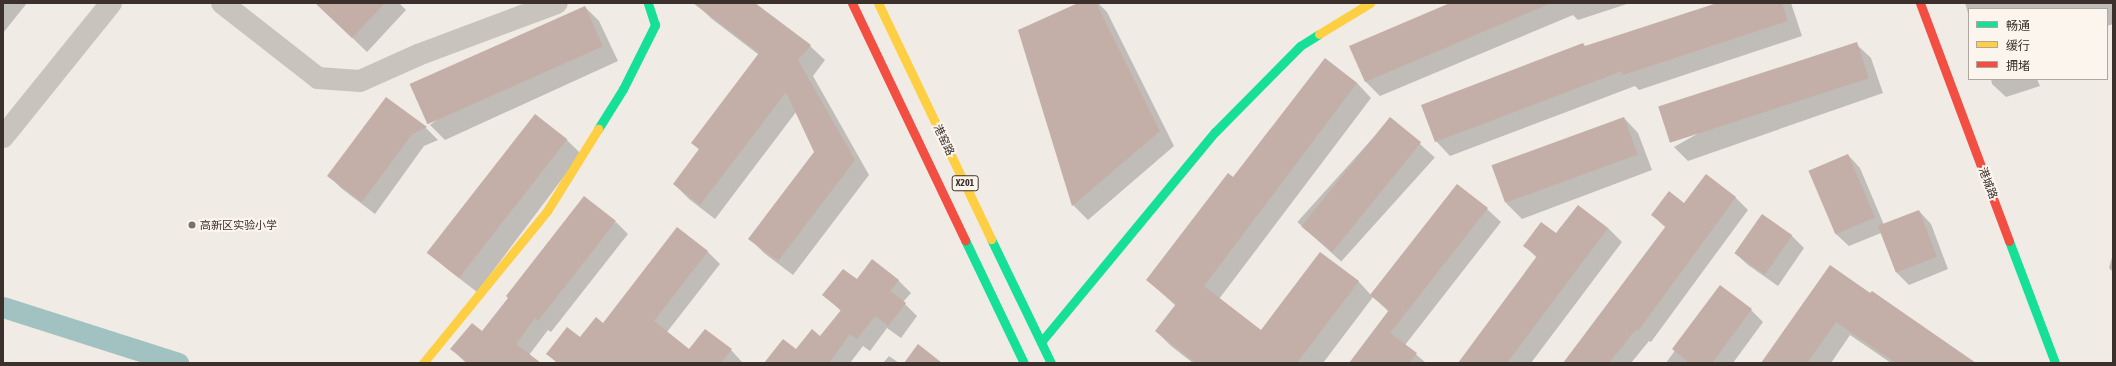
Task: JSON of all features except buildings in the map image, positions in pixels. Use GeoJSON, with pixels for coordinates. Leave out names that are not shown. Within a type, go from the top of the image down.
{"type":"FeatureCollection","features":[{"type":"Feature","properties":{"kind":"street"},"geometry":{"type":"LineString","coordinates":[[3,136],[111,3]]}},
{"type":"Feature","properties":{"kind":"street"},"geometry":{"type":"LineString","coordinates":[[222,3],[318,78],[360,81],[418,55],[556,3]]}},
{"type":"Feature","properties":{"kind":"street"},"geometry":{"type":"LineString","coordinates":[[423,363],[547,211],[598,130],[623,89],[654,25],[648,3]]}},
{"type":"Feature","properties":{"kind":"street","name":"X201"},"geometry":{"type":"LineString","coordinates":[[852,3],[1024,363]]}},
{"type":"Feature","properties":{"kind":"street","name":"港窑路"},"geometry":{"type":"LineString","coordinates":[[878,3],[1051,363]]}},
{"type":"Feature","properties":{"kind":"street"},"geometry":{"type":"LineString","coordinates":[[1041,342],[1215,132],[1300,46],[1370,3]]}},
{"type":"Feature","properties":{"kind":"street","name":"港城路"},"geometry":{"type":"LineString","coordinates":[[1920,3],[2055,363]]}},
{"type":"Feature","properties":{"kind":"waterway"},"geometry":{"type":"LineString","coordinates":[[3,307],[178,363]]}},
{"type":"Feature","properties":{"kind":"traffic: fast"},"geometry":{"type":"LineString","coordinates":[[598,129],[623,89],[655,25],[648,3]]}},
{"type":"Feature","properties":{"kind":"traffic: fast"},"geometry":{"type":"LineString","coordinates":[[1041,342],[1215,132],[1300,46],[1319,34]]}},
{"type":"Feature","properties":{"kind":"traffic: fast"},"geometry":{"type":"LineString","coordinates":[[991,239],[1051,363]]}},
{"type":"Feature","properties":{"kind":"traffic: fast"},"geometry":{"type":"LineString","coordinates":[[965,240],[1024,363]]}},
{"type":"Feature","properties":{"kind":"traffic: fast"},"geometry":{"type":"LineString","coordinates":[[2009,241],[2055,363]]}},
{"type":"Feature","properties":{"kind":"traffic: slow"},"geometry":{"type":"LineString","coordinates":[[878,3],[991,239]]}},
{"type":"Feature","properties":{"kind":"traffic: slow"},"geometry":{"type":"LineString","coordinates":[[1319,34],[1370,3]]}},
{"type":"Feature","properties":{"kind":"traffic: slow"},"geometry":{"type":"LineString","coordinates":[[423,363],[547,211],[598,129]]}},
{"type":"Feature","properties":{"kind":"traffic: jam"},"geometry":{"type":"LineString","coordinates":[[852,3],[965,240]]}},
{"type":"Feature","properties":{"kind":"traffic: jam"},"geometry":{"type":"LineString","coordinates":[[1920,3],[2009,241]]}},
{"type":"Feature","properties":{"kind":"place","name":"高新区实验小学"},"geometry":{"type":"Point","coordinates":[192,225]}}]}
